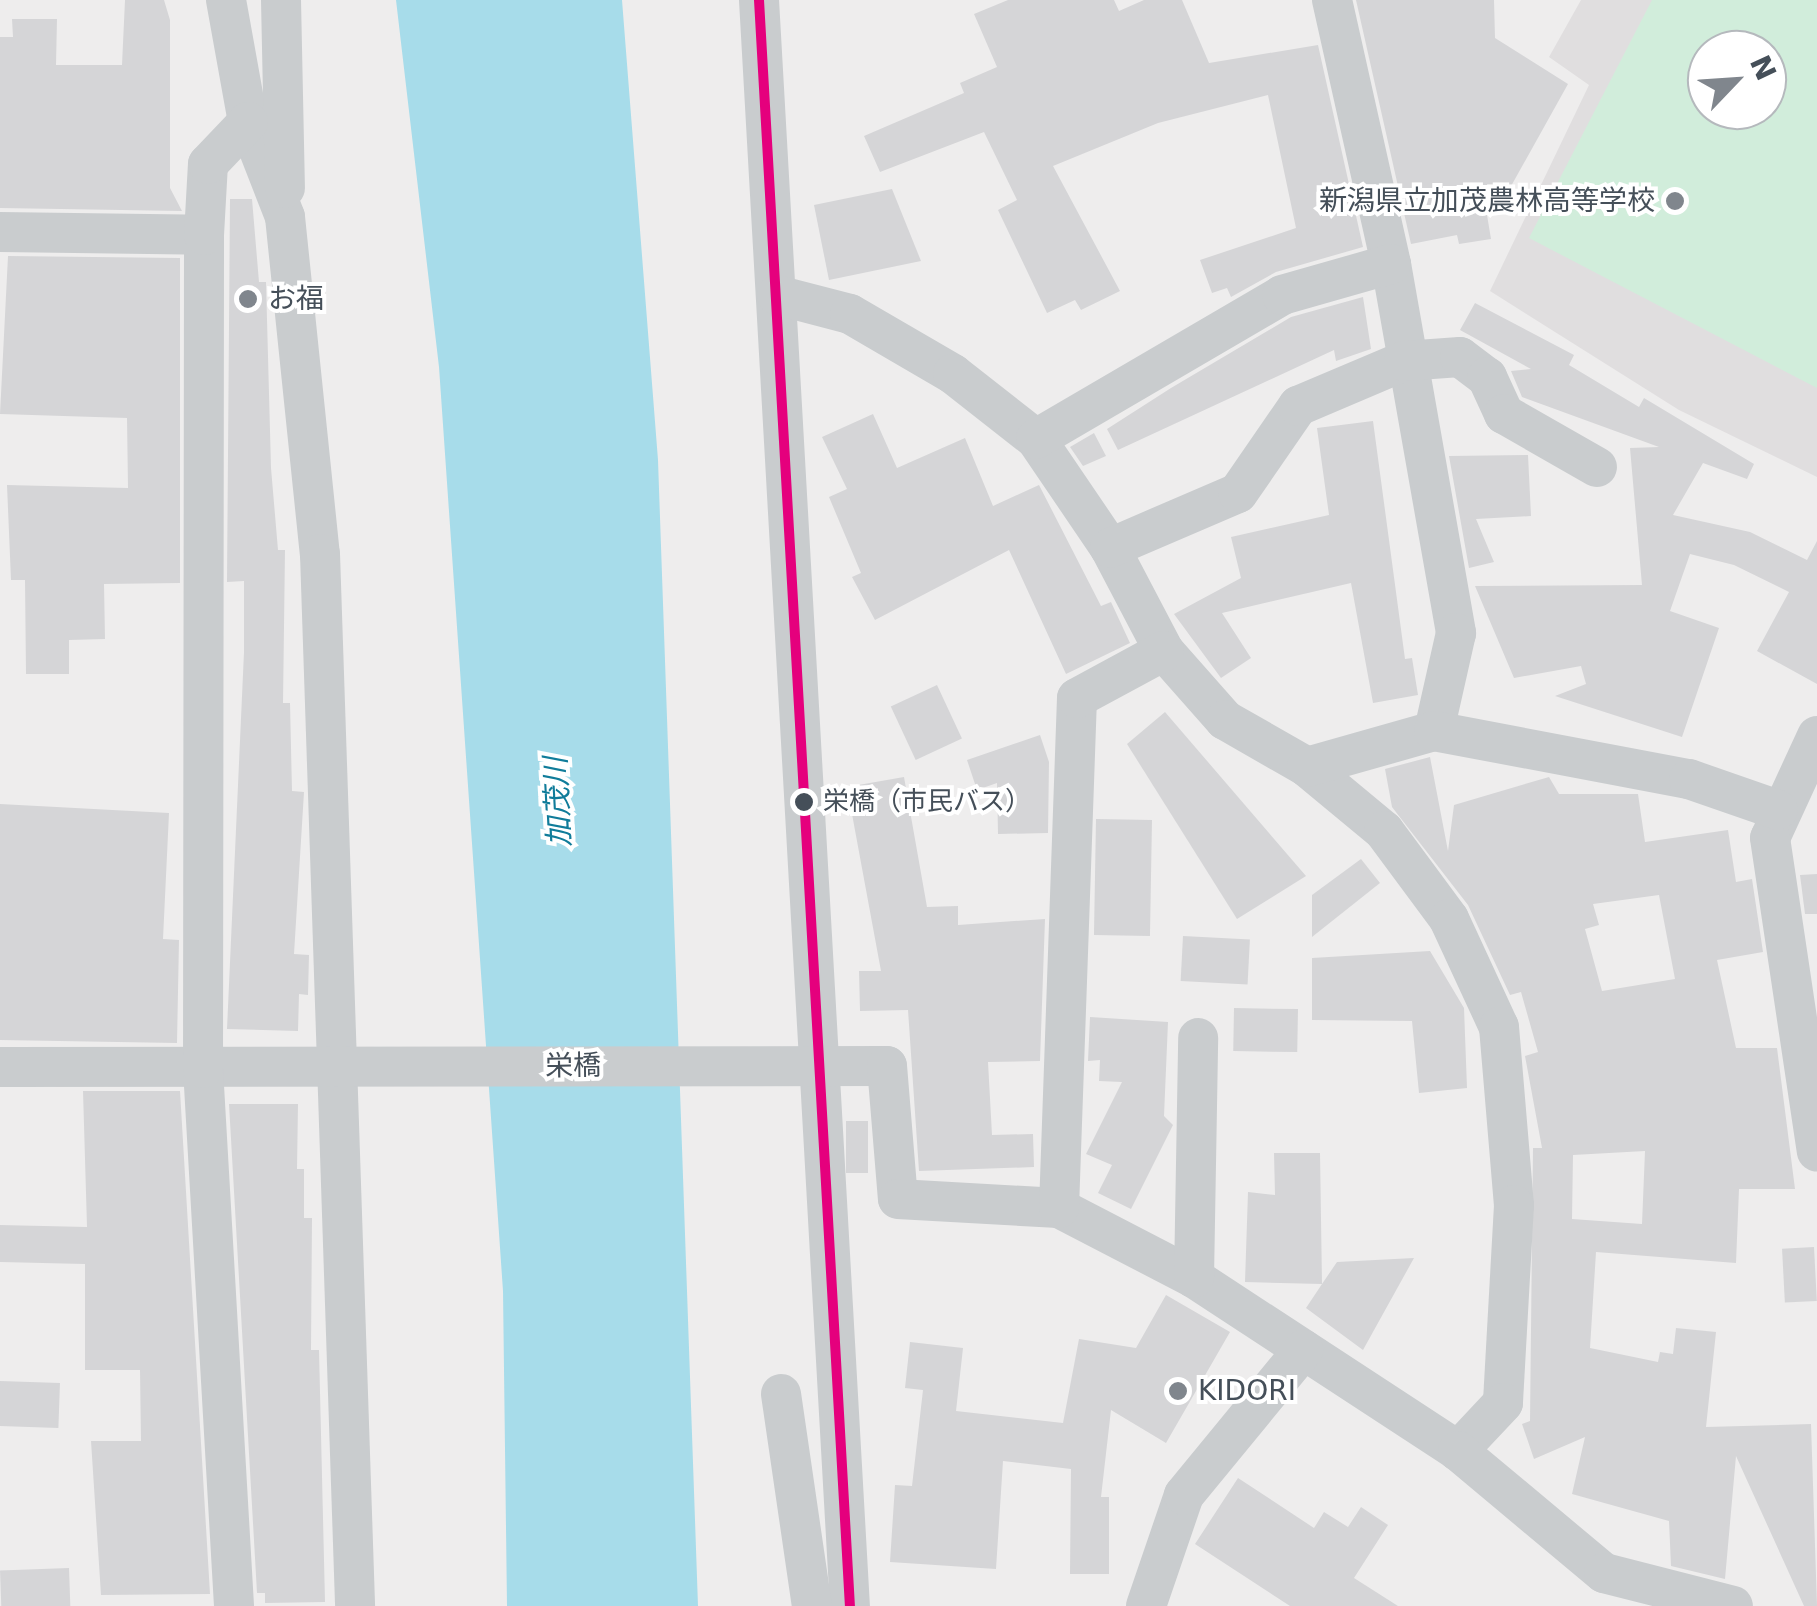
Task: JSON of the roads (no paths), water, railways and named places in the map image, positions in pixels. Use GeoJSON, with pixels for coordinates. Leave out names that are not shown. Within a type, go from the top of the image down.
{"type":"FeatureCollection","features":[{"type":"Feature","properties":{"kind":"street"},"geometry":{"type":"LineString","coordinates":[[226,0],[248,122],[285,217]]}},
{"type":"Feature","properties":{"kind":"street"},"geometry":{"type":"LineString","coordinates":[[281,0],[285,217],[320,554],[356,1069],[355,1606]]}},
{"type":"Feature","properties":{"kind":"street"},"geometry":{"type":"LineString","coordinates":[[759,0],[777,295],[797,1064],[850,1606]]}},
{"type":"Feature","properties":{"kind":"street"},"geometry":{"type":"LineString","coordinates":[[1332,0],[1391,264],[1404,361],[1456,633],[1434,731]]}},
{"type":"Feature","properties":{"kind":"street"},"geometry":{"type":"LineString","coordinates":[[234,1606],[204,1068],[204,234],[208,164],[248,122]]}},
{"type":"Feature","properties":{"kind":"street"},"geometry":{"type":"LineString","coordinates":[[0,232],[204,234]]}},
{"type":"Feature","properties":{"kind":"street"},"geometry":{"type":"LineString","coordinates":[[1036,439],[1282,294],[1391,264]]}},
{"type":"Feature","properties":{"kind":"street"},"geometry":{"type":"LineString","coordinates":[[777,295],[850,314],[954,374],[1036,439],[1110,548],[1164,651],[1224,720],[1307,767],[1384,831],[1448,919],[1499,1027],[1514,1205],[1503,1402],[1458,1452]]}},
{"type":"Feature","properties":{"kind":"street"},"geometry":{"type":"LineString","coordinates":[[1110,548],[1238,494],[1298,406],[1404,361],[1460,357],[1487,377],[1504,414],[1597,467]]}},
{"type":"Feature","properties":{"kind":"street"},"geometry":{"type":"LineString","coordinates":[[1164,651],[1078,698],[1059,1208],[1194,1278],[1458,1452],[1601,1590],[1734,1606]]}},
{"type":"Feature","properties":{"kind":"street"},"geometry":{"type":"LineString","coordinates":[[1307,767],[1434,731],[1690,779],[1778,810]]}},
{"type":"Feature","properties":{"kind":"street"},"geometry":{"type":"LineString","coordinates":[[1817,736],[1778,810],[1770,838],[1810,1064],[1817,1152]]}},
{"type":"Feature","properties":{"kind":"street"},"geometry":{"type":"LineString","coordinates":[[1194,1278],[1198,1038]]}},
{"type":"Feature","properties":{"kind":"street","name":"栄橋"},"geometry":{"type":"LineString","coordinates":[[0,1068],[887,1066],[898,1199],[1059,1208]]}},
{"type":"Feature","properties":{"kind":"street"},"geometry":{"type":"LineString","coordinates":[[1146,1606],[1184,1495],[1303,1350]]}},
{"type":"Feature","properties":{"kind":"street"},"geometry":{"type":"LineString","coordinates":[[781,1394],[812,1606]]}},
{"type":"Feature","properties":{"kind":"water","name":"加茂川"},"geometry":{"type":"Polygon","coordinates":[[[396,0],[622,0],[658,460],[698,1606],[507,1606],[503,1291],[439,367],[396,0]]]}},
{"type":"Feature","properties":{"kind":"place","name":"新潟県立加茂農林高等学校"},"geometry":{"type":"Point","coordinates":[1675,201]}},
{"type":"Feature","properties":{"kind":"place","name":"お福"},"geometry":{"type":"Point","coordinates":[248,299]}},
{"type":"Feature","properties":{"kind":"place","name":"栄橋（市民バス）"},"geometry":{"type":"Point","coordinates":[804,802]}},
{"type":"Feature","properties":{"kind":"place","name":"KIDORI"},"geometry":{"type":"Point","coordinates":[1178,1391]}}]}
